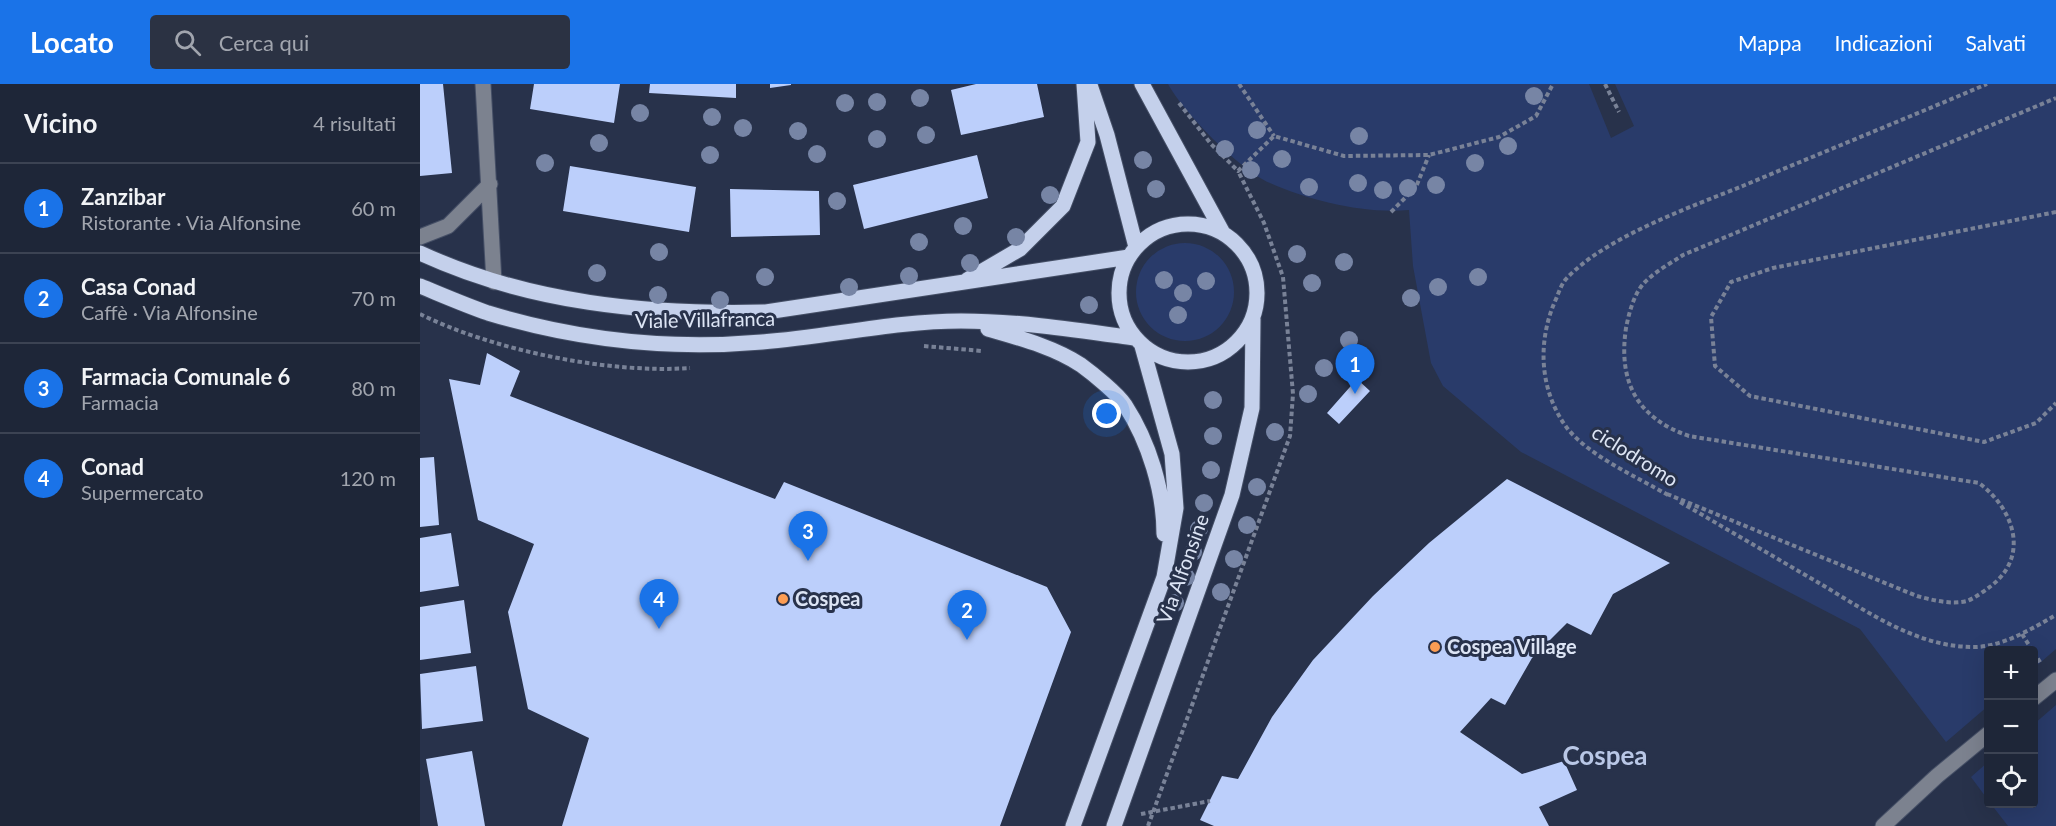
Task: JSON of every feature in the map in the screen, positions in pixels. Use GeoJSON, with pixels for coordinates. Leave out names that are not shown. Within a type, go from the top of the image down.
{"type":"FeatureCollection","features":[{"type":"Feature","properties":{"kind":"main road","name":"Viale Villafranca"},"geometry":{"type":"LineString","coordinates":[[960,284],[1020,249],[1063,206],[1088,142],[1084,84]]}},
{"type":"Feature","properties":{"kind":"main road"},"geometry":{"type":"LineString","coordinates":[[1090,84],[1107,135],[1132,252]]}},
{"type":"Feature","properties":{"kind":"main road"},"geometry":{"type":"LineString","coordinates":[[1142,84],[1223,232],[1248,257],[1255,273],[1258,291],[1253,319],[1242,338],[1225,352],[1205,361],[1183,363],[1161,358],[1138,342],[1120,307],[1118,290],[1122,273],[1132,252],[1159,231],[1186,223],[1223,232]]}},
{"type":"Feature","properties":{"kind":"main road","name":"Viale Villafranca"},"geometry":{"type":"LineString","coordinates":[[420,254],[494,282],[577,302],[634,310],[724,313],[766,312],[960,284],[1132,252]]}},
{"type":"Feature","properties":{"kind":"main road","name":"Viale Villafranca"},"geometry":{"type":"LineString","coordinates":[[420,286],[487,312],[566,332],[625,342],[684,345],[763,342],[894,324],[962,321],[1033,325],[1138,342]]}},
{"type":"Feature","properties":{"kind":"main road","name":"Via Alfonsine"},"geometry":{"type":"LineString","coordinates":[[1114,826],[1232,495],[1252,408],[1253,319]]}},
{"type":"Feature","properties":{"kind":"main road","name":"Viale Villafranca"},"geometry":{"type":"LineString","coordinates":[[962,321],[1028,340],[1081,365],[1124,404],[1151,459],[1164,509],[1164,577]]}},
{"type":"Feature","properties":{"kind":"main road","name":"Via Alfonsine"},"geometry":{"type":"LineString","coordinates":[[1073,826],[1164,577],[1176,508],[1172,454],[1138,342]]}},
{"type":"Feature","properties":{"kind":"street"},"geometry":{"type":"LineString","coordinates":[[483,84],[494,282]]}},
{"type":"Feature","properties":{"kind":"street"},"geometry":{"type":"LineString","coordinates":[[420,237],[448,226],[490,184]]}},
{"type":"Feature","properties":{"kind":"street"},"geometry":{"type":"LineString","coordinates":[[2038,695],[2056,680]]}},
{"type":"Feature","properties":{"kind":"street"},"geometry":{"type":"LineString","coordinates":[[1883,826],[1937,776],[1984,738]]}},
{"type":"Feature","properties":{"kind":"path"},"geometry":{"type":"LineString","coordinates":[[1239,84],[1274,136],[1344,156],[1429,155],[1499,137],[1536,116],[1553,84]]}},
{"type":"Feature","properties":{"kind":"path"},"geometry":{"type":"LineString","coordinates":[[1605,84],[1619,112]]}},
{"type":"Feature","properties":{"kind":"path","name":"ciclodromo"},"geometry":{"type":"LineString","coordinates":[[1988,84],[1702,203],[1603,248],[1564,281],[1546,326],[1543,352],[1545,381],[1556,410],[1568,429],[1586,447],[1897,628],[1937,642],[1973,647],[2022,634],[2056,615]]}},
{"type":"Feature","properties":{"kind":"path"},"geometry":{"type":"LineString","coordinates":[[1173,94],[1211,144],[1238,171],[1274,136]]}},
{"type":"Feature","properties":{"kind":"path"},"geometry":{"type":"LineString","coordinates":[[1667,494],[1917,596],[1940,602],[1967,601],[2005,576],[2013,554],[2014,533],[1995,494],[1979,483],[1689,436],[1666,428],[1651,416],[1635,398],[1624,373],[1623,347],[1633,302],[1644,283],[1683,255],[2056,98]]}},
{"type":"Feature","properties":{"kind":"path"},"geometry":{"type":"LineString","coordinates":[[1391,212],[1416,187],[1429,155]]}},
{"type":"Feature","properties":{"kind":"path"},"geometry":{"type":"LineString","coordinates":[[2056,212],[1773,268],[1731,282],[1711,317],[1715,366],[1750,396],[1984,442],[2036,423],[2056,403]]}},
{"type":"Feature","properties":{"kind":"path"},"geometry":{"type":"LineString","coordinates":[[2022,634],[2029,646]]}},
{"type":"Feature","properties":{"kind":"path"},"geometry":{"type":"LineString","coordinates":[[1148,826],[1182,734]]}},
{"type":"Feature","properties":{"kind":"path"},"geometry":{"type":"LineString","coordinates":[[1134,816],[1210,801]]}},
{"type":"Feature","properties":{"kind":"shaded area"},"geometry":{"type":"Polygon","coordinates":[[[1168,84],[1589,84],[1611,138],[1634,126],[1615,84],[2056,84],[2056,649],[2038,665],[2038,646],[1984,646],[1984,709],[1946,742],[1860,629],[1521,452],[1443,386],[1431,363],[1413,266],[1409,210],[1374,210],[1338,205],[1270,183],[1228,153],[1175,96],[1168,84]]]}},
{"type":"Feature","properties":{"kind":"shaded area"},"geometry":{"type":"Polygon","coordinates":[[[1185,243],[1195,244],[1212,251],[1226,265],[1233,282],[1233,302],[1226,319],[1212,333],[1195,340],[1185,341],[1175,340],[1158,333],[1144,319],[1137,302],[1136,292],[1137,282],[1144,265],[1158,251],[1175,244],[1185,243]]]}},
{"type":"Feature","properties":{"kind":"shaded area"},"geometry":{"type":"Polygon","coordinates":[[[2056,705],[2056,826],[2008,826],[1994,808],[2038,808],[2038,721],[2056,705]]]}},
{"type":"Feature","properties":{"kind":"shaded area"},"geometry":{"type":"Polygon","coordinates":[[[1984,766],[1984,795],[1971,777],[1984,766]]]}},
{"type":"Feature","properties":{"kind":"building"},"geometry":{"type":"Polygon","coordinates":[[[420,84],[443,84],[452,173],[420,176],[420,84]]]}},
{"type":"Feature","properties":{"kind":"building"},"geometry":{"type":"Polygon","coordinates":[[[534,84],[620,84],[614,123],[530,109],[534,84]]]}},
{"type":"Feature","properties":{"kind":"building"},"geometry":{"type":"Polygon","coordinates":[[[650,84],[736,84],[736,98],[649,93],[650,84]]]}},
{"type":"Feature","properties":{"kind":"building"},"geometry":{"type":"Polygon","coordinates":[[[770,84],[791,84],[791,85],[770,88],[770,84]]]}},
{"type":"Feature","properties":{"kind":"building"},"geometry":{"type":"Polygon","coordinates":[[[976,84],[1037,84],[1044,117],[961,135],[951,90],[976,84]]]}},
{"type":"Feature","properties":{"kind":"building"},"geometry":{"type":"Polygon","coordinates":[[[977,155],[988,198],[864,229],[853,185],[977,155]]]}},
{"type":"Feature","properties":{"kind":"building"},"geometry":{"type":"Polygon","coordinates":[[[570,166],[696,187],[689,232],[563,211],[570,166]]]}},
{"type":"Feature","properties":{"kind":"building"},"geometry":{"type":"Polygon","coordinates":[[[730,189],[819,191],[820,235],[731,237],[730,189]]]}},
{"type":"Feature","properties":{"kind":"building","name":"Cospea"},"geometry":{"type":"Polygon","coordinates":[[[487,353],[520,371],[510,396],[775,499],[784,482],[1047,587],[1071,632],[1000,826],[562,826],[589,738],[528,709],[508,612],[534,544],[478,520],[449,379],[480,385],[487,353]]]}},
{"type":"Feature","properties":{"kind":"building"},"geometry":{"type":"Polygon","coordinates":[[[1357,379],[1370,391],[1339,424],[1327,413],[1357,379]]]}},
{"type":"Feature","properties":{"kind":"building"},"geometry":{"type":"Polygon","coordinates":[[[434,457],[439,525],[420,527],[420,458],[434,457]]]}},
{"type":"Feature","properties":{"kind":"building","name":"Cospea Village"},"geometry":{"type":"Polygon","coordinates":[[[1507,479],[1670,563],[1613,594],[1591,635],[1567,623],[1532,658],[1505,705],[1491,698],[1460,732],[1522,774],[1564,761],[1577,790],[1539,807],[1549,826],[1214,826],[1200,820],[1222,776],[1238,779],[1272,717],[1313,660],[1373,596],[1429,543],[1507,479]]]}},
{"type":"Feature","properties":{"kind":"building"},"geometry":{"type":"Polygon","coordinates":[[[451,533],[459,586],[420,592],[420,538],[451,533]]]}},
{"type":"Feature","properties":{"kind":"building"},"geometry":{"type":"Polygon","coordinates":[[[464,600],[471,653],[420,660],[420,607],[464,600]]]}},
{"type":"Feature","properties":{"kind":"building"},"geometry":{"type":"Polygon","coordinates":[[[476,666],[483,721],[422,729],[420,674],[476,666]]]}},
{"type":"Feature","properties":{"kind":"building"},"geometry":{"type":"Polygon","coordinates":[[[472,751],[485,826],[438,826],[426,759],[472,751]]]}},
{"type":"Feature","properties":{"kind":"place","name":"Zanzibar"},"geometry":{"type":"Point","coordinates":[1355,394]}},
{"type":"Feature","properties":{"kind":"place","name":"Farmacia Comunale 6"},"geometry":{"type":"Point","coordinates":[808,561]}},
{"type":"Feature","properties":{"kind":"place","name":"Cospea"},"geometry":{"type":"Point","coordinates":[783,599]}},
{"type":"Feature","properties":{"kind":"place","name":"Conad"},"geometry":{"type":"Point","coordinates":[659,629]}},
{"type":"Feature","properties":{"kind":"place","name":"Casa Conad"},"geometry":{"type":"Point","coordinates":[967,640]}},
{"type":"Feature","properties":{"kind":"place","name":"Cospea Village"},"geometry":{"type":"Point","coordinates":[1435,647]}},
{"type":"Feature","properties":{"kind":"district","name":"Cospea"},"geometry":{"type":"Point","coordinates":[1605,756]}}]}
